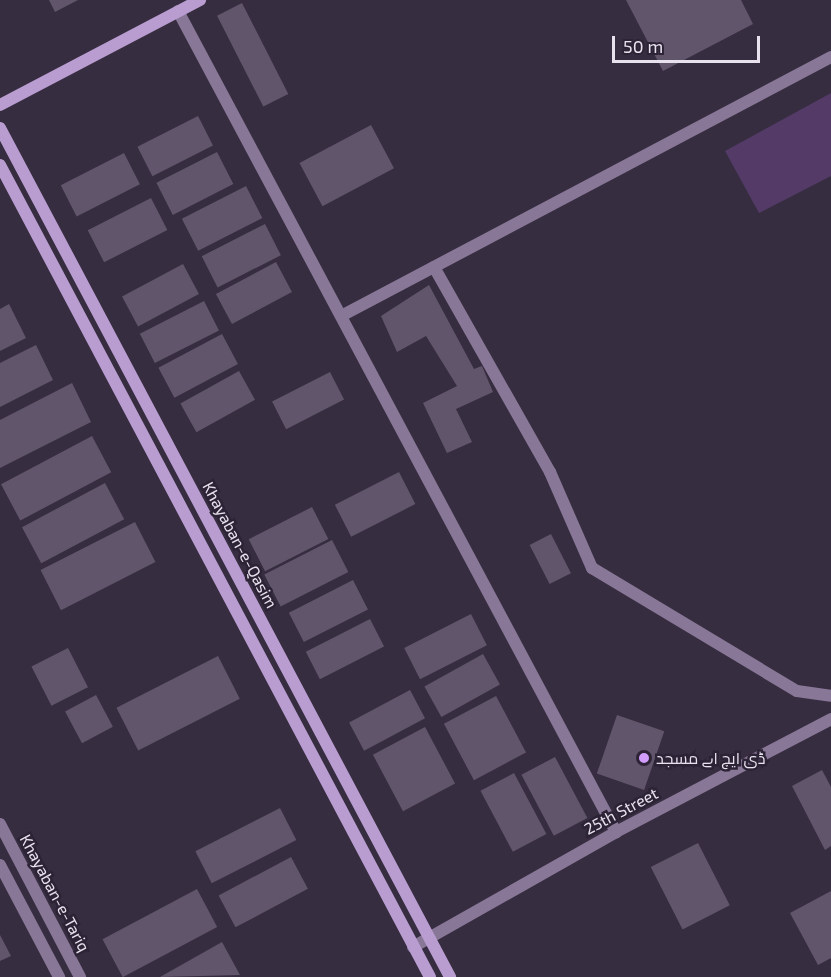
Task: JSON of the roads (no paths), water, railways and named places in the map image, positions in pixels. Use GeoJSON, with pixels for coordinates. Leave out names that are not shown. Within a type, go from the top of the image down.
{"type":"FeatureCollection","features":[{"type":"Feature","properties":{"kind":"street"},"geometry":{"type":"LineString","coordinates":[[0,105],[200,0]]}},
{"type":"Feature","properties":{"kind":"street"},"geometry":{"type":"LineString","coordinates":[[178,11],[343,315],[616,832]]}},
{"type":"Feature","properties":{"kind":"street"},"geometry":{"type":"LineString","coordinates":[[343,315],[831,57]]}},
{"type":"Feature","properties":{"kind":"street","name":"Khayaban-e-Qasim"},"geometry":{"type":"LineString","coordinates":[[0,128],[450,977]]}},
{"type":"Feature","properties":{"kind":"street"},"geometry":{"type":"LineString","coordinates":[[0,165],[430,977]]}},
{"type":"Feature","properties":{"kind":"street"},"geometry":{"type":"LineString","coordinates":[[434,267],[550,472],[592,568],[797,691],[831,696]]}},
{"type":"Feature","properties":{"kind":"street","name":"25th Street"},"geometry":{"type":"LineString","coordinates":[[413,947],[616,832],[831,719]]}},
{"type":"Feature","properties":{"kind":"street","name":"Khayaban-e-Tariq"},"geometry":{"type":"LineString","coordinates":[[0,824],[80,977]]}},
{"type":"Feature","properties":{"kind":"street"},"geometry":{"type":"LineString","coordinates":[[0,865],[59,977]]}},
{"type":"Feature","properties":{"kind":"place","name":"ڈی ایچ اے مسجد"},"geometry":{"type":"Point","coordinates":[644,758]}}]}
